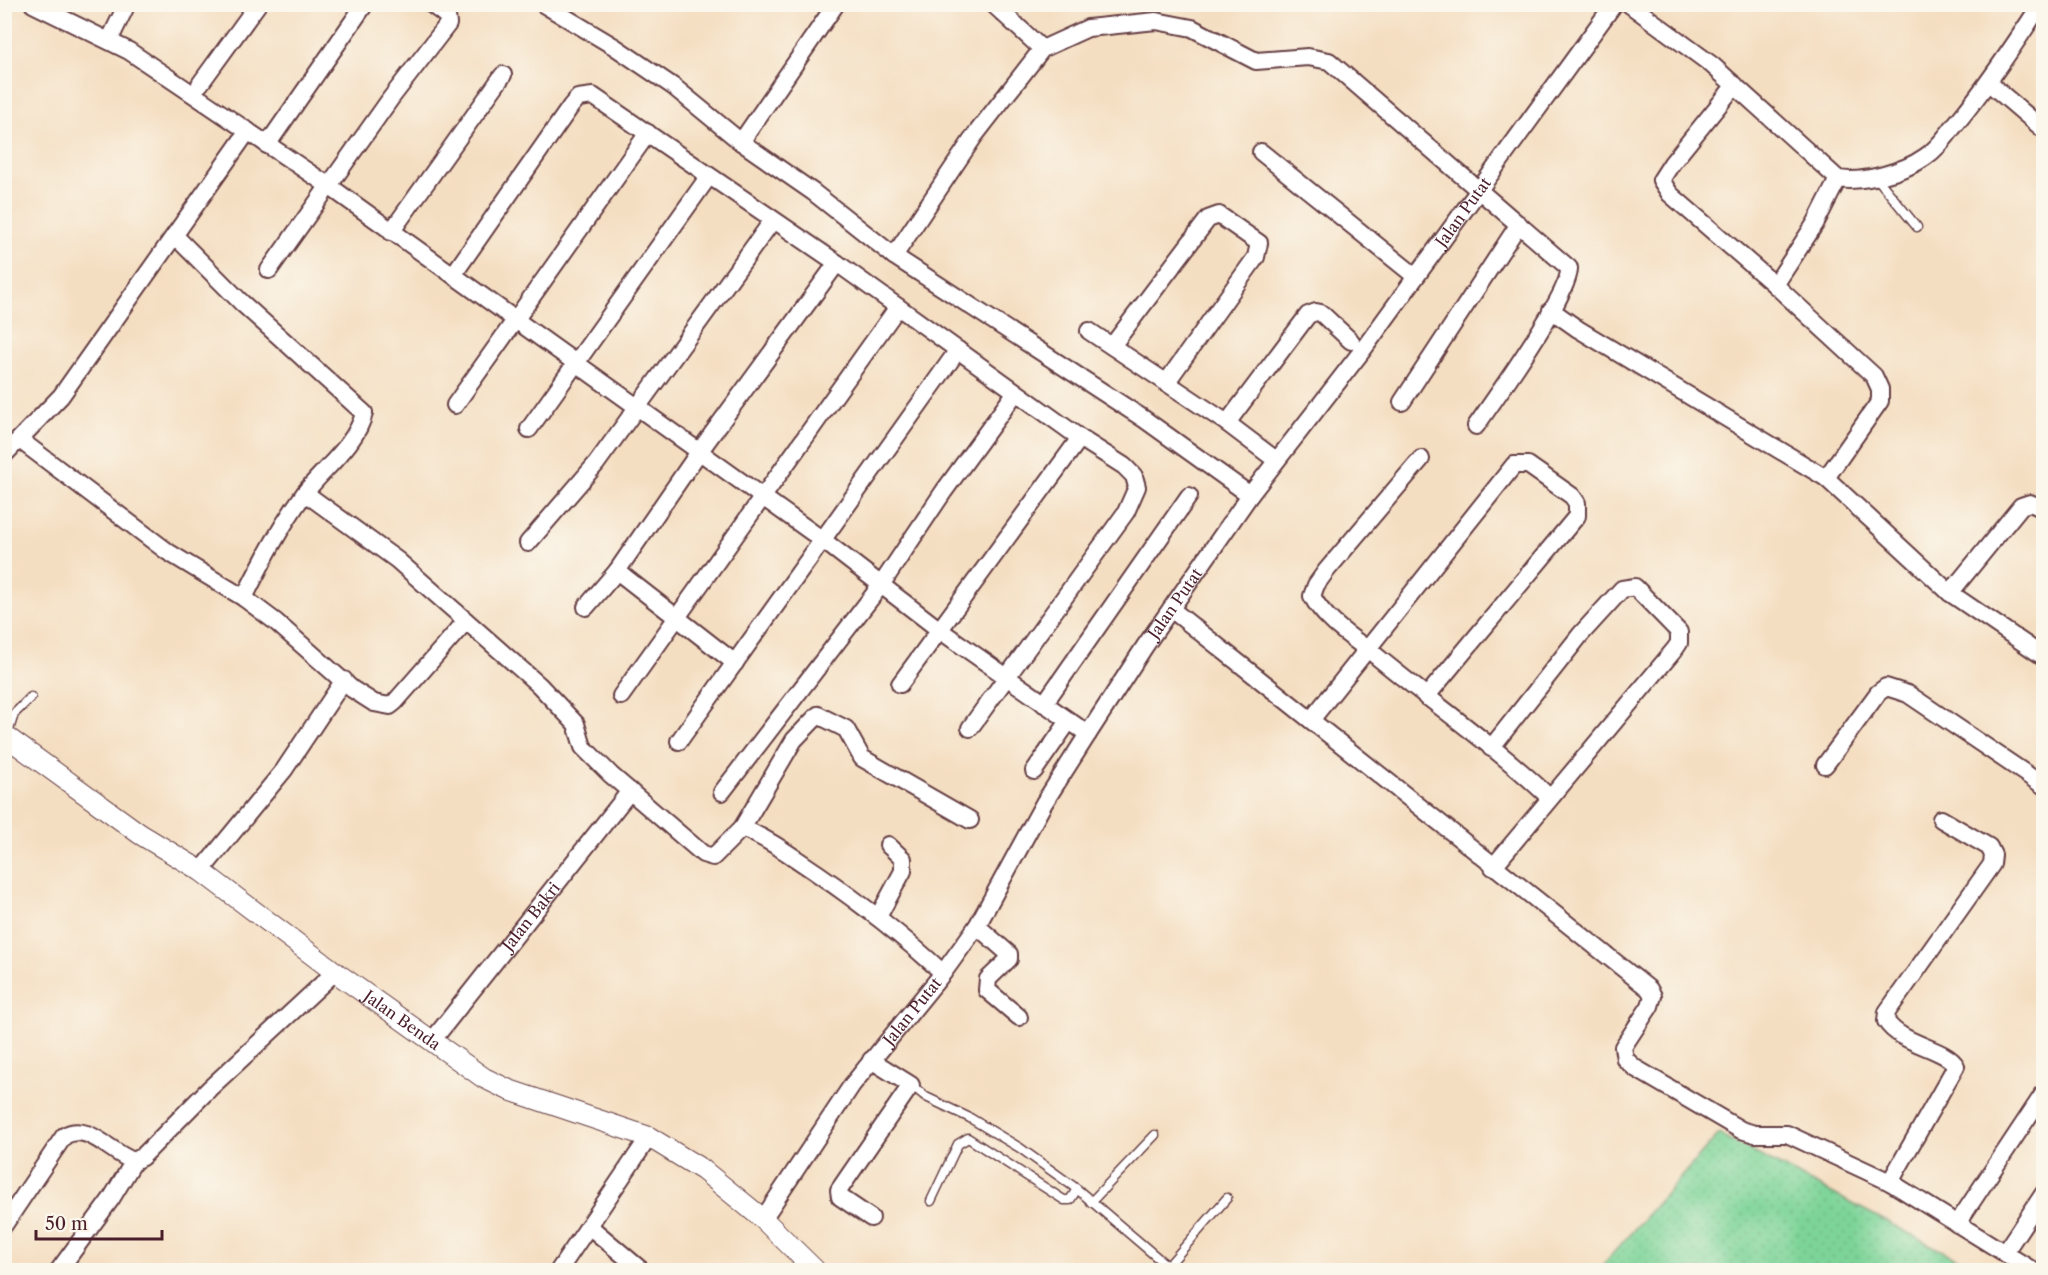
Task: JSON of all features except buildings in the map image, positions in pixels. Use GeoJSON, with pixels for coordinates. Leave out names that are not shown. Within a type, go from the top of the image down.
{"type":"FeatureCollection","features":[{"type":"Feature","properties":{"kind":"street"},"geometry":{"type":"LineString","coordinates":[[33,4],[110,39],[329,186],[824,541],[941,631],[1088,735]]}},
{"type":"Feature","properties":{"kind":"street"},"geometry":{"type":"LineString","coordinates":[[110,39],[127,4]]}},
{"type":"Feature","properties":{"kind":"street"},"geometry":{"type":"LineString","coordinates":[[200,84],[258,4]]}},
{"type":"Feature","properties":{"kind":"street"},"geometry":{"type":"LineString","coordinates":[[267,145],[365,4]]}},
{"type":"Feature","properties":{"kind":"street"},"geometry":{"type":"LineString","coordinates":[[269,270],[391,98],[448,24],[447,16],[431,4]]}},
{"type":"Feature","properties":{"kind":"street"},"geometry":{"type":"LineString","coordinates":[[543,4],[615,47],[674,87],[741,142],[813,192],[894,256],[1143,420],[1250,495]]}},
{"type":"Feature","properties":{"kind":"street"},"geometry":{"type":"LineString","coordinates":[[741,142],[836,4]]}},
{"type":"Feature","properties":{"kind":"street"},"geometry":{"type":"LineString","coordinates":[[993,4],[1042,49]]}},
{"type":"Feature","properties":{"kind":"street","name":"Jalan Putat"},"geometry":{"type":"LineString","coordinates":[[763,1219],[871,1060],[943,973],[977,926],[1044,803],[1171,609],[1250,495],[1356,358],[1480,191],[1568,65],[1614,4]]}},
{"type":"Feature","properties":{"kind":"street"},"geometry":{"type":"LineString","coordinates":[[1629,4],[1735,85],[1838,179],[1855,182],[1876,177],[1923,159],[1939,146],[1989,83],[2041,4]]}},
{"type":"Feature","properties":{"kind":"street"},"geometry":{"type":"LineString","coordinates":[[894,256],[975,135],[1042,49],[1088,28],[1156,21],[1192,28],[1256,61],[1308,57],[1329,61],[1569,268],[1570,276],[1551,310],[1476,426]]}},
{"type":"Feature","properties":{"kind":"street"},"geometry":{"type":"LineString","coordinates":[[391,232],[503,75]]}},
{"type":"Feature","properties":{"kind":"street"},"geometry":{"type":"LineString","coordinates":[[1989,83],[2043,130]]}},
{"type":"Feature","properties":{"kind":"street"},"geometry":{"type":"LineString","coordinates":[[1735,85],[1661,180],[1670,194],[1775,285],[1874,376],[1880,389],[1880,401],[1826,478]]}},
{"type":"Feature","properties":{"kind":"street"},"geometry":{"type":"LineString","coordinates":[[453,275],[578,98],[593,96],[837,263],[1080,438],[1124,466],[1134,477],[1137,487],[1133,498],[970,728]]}},
{"type":"Feature","properties":{"kind":"street"},"geometry":{"type":"LineString","coordinates":[[4,455],[61,396],[248,131]]}},
{"type":"Feature","properties":{"kind":"street"},"geometry":{"type":"LineString","coordinates":[[454,405],[648,133]]}},
{"type":"Feature","properties":{"kind":"street"},"geometry":{"type":"LineString","coordinates":[[1261,152],[1415,276]]}},
{"type":"Feature","properties":{"kind":"street"},"geometry":{"type":"LineString","coordinates":[[529,429],[709,176]]}},
{"type":"Feature","properties":{"kind":"street"},"geometry":{"type":"LineString","coordinates":[[1775,285],[1815,224],[1838,179]]}},
{"type":"Feature","properties":{"kind":"street"},"geometry":{"type":"LineString","coordinates":[[1112,346],[1208,219],[1219,215],[1259,243],[1256,257],[1166,383]]}},
{"type":"Feature","properties":{"kind":"street"},"geometry":{"type":"LineString","coordinates":[[528,543],[596,464],[773,220]]}},
{"type":"Feature","properties":{"kind":"street"},"geometry":{"type":"LineString","coordinates":[[1402,402],[1519,224]]}},
{"type":"Feature","properties":{"kind":"street"},"geometry":{"type":"LineString","coordinates":[[174,236],[242,303],[364,412],[362,422],[350,439],[305,494],[275,538],[244,598]]}},
{"type":"Feature","properties":{"kind":"street"},"geometry":{"type":"LineString","coordinates":[[586,607],[617,571],[699,452],[837,263]]}},
{"type":"Feature","properties":{"kind":"street"},"geometry":{"type":"LineString","coordinates":[[621,696],[760,497],[898,307]]}},
{"type":"Feature","properties":{"kind":"street"},"geometry":{"type":"LineString","coordinates":[[1551,310],[1578,329],[1826,478],[1950,593],[2043,657]]}},
{"type":"Feature","properties":{"kind":"street"},"geometry":{"type":"LineString","coordinates":[[1227,423],[1308,315],[1313,312],[1321,314],[1351,341]]}},
{"type":"Feature","properties":{"kind":"street"},"geometry":{"type":"LineString","coordinates":[[1089,331],[1227,423],[1276,460]]}},
{"type":"Feature","properties":{"kind":"street"},"geometry":{"type":"LineString","coordinates":[[679,741],[824,541],[958,350]]}},
{"type":"Feature","properties":{"kind":"street"},"geometry":{"type":"LineString","coordinates":[[722,792],[881,585],[944,491],[1016,392]]}},
{"type":"Feature","properties":{"kind":"street"},"geometry":{"type":"LineString","coordinates":[[900,684],[1080,438]]}},
{"type":"Feature","properties":{"kind":"street"},"geometry":{"type":"LineString","coordinates":[[20,440],[168,552],[244,598],[276,622],[352,689],[374,703],[390,706],[466,621]]}},
{"type":"Feature","properties":{"kind":"street"},"geometry":{"type":"LineString","coordinates":[[1420,459],[1326,571],[1316,585],[1312,596],[1317,607],[1549,797]]}},
{"type":"Feature","properties":{"kind":"street"},"geometry":{"type":"LineString","coordinates":[[1311,720],[1514,465],[1527,465],[1572,496],[1577,502],[1577,516],[1426,697]]}},
{"type":"Feature","properties":{"kind":"street"},"geometry":{"type":"LineString","coordinates":[[305,494],[397,560],[560,706],[576,724],[583,747],[703,854],[713,857],[742,828],[794,740],[818,715],[846,729],[862,758],[970,820]]}},
{"type":"Feature","properties":{"kind":"street"},"geometry":{"type":"LineString","coordinates":[[1044,704],[1189,496]]}},
{"type":"Feature","properties":{"kind":"street"},"geometry":{"type":"LineString","coordinates":[[1950,593],[2021,506],[2030,503],[2043,509]]}},
{"type":"Feature","properties":{"kind":"street"},"geometry":{"type":"LineString","coordinates":[[617,571],[735,663]]}},
{"type":"Feature","properties":{"kind":"street"},"geometry":{"type":"LineString","coordinates":[[1491,748],[1622,589],[1635,587],[1679,632],[1679,643],[1493,867]]}},
{"type":"Feature","properties":{"kind":"street"},"geometry":{"type":"LineString","coordinates":[[1171,609],[1649,989],[1653,996],[1650,1006],[1623,1047],[1625,1059],[1635,1068],[1741,1130],[1755,1134],[1787,1134],[1890,1182],[2032,1270]]}},
{"type":"Feature","properties":{"kind":"street"},"geometry":{"type":"LineString","coordinates":[[201,871],[284,770],[344,680]]}},
{"type":"Feature","properties":{"kind":"street"},"geometry":{"type":"LineString","coordinates":[[1825,765],[1878,693],[1886,687],[1908,694],[2043,786]]}},
{"type":"Feature","properties":{"kind":"street"},"geometry":{"type":"LineString","coordinates":[[1034,771],[1069,721]]}},
{"type":"Feature","properties":{"kind":"street","name":"Jalan Benda"},"geometry":{"type":"LineString","coordinates":[[6,736],[140,834],[201,871],[335,972],[484,1078],[509,1090],[649,1137],[703,1170],[763,1219],[815,1270]]}},
{"type":"Feature","properties":{"kind":"street","name":"Jalan Bakri"},"geometry":{"type":"LineString","coordinates":[[432,1041],[630,791]]}},
{"type":"Feature","properties":{"kind":"street"},"geometry":{"type":"LineString","coordinates":[[1890,1182],[1956,1066],[1952,1059],[1920,1046],[1890,1028],[1886,1021],[1887,1012],[1992,864],[1993,855],[1989,847],[1941,819]]}},
{"type":"Feature","properties":{"kind":"street"},"geometry":{"type":"LineString","coordinates":[[742,828],[794,857],[878,916],[943,973]]}},
{"type":"Feature","properties":{"kind":"street"},"geometry":{"type":"LineString","coordinates":[[878,916],[903,871],[903,859],[888,845]]}},
{"type":"Feature","properties":{"kind":"street"},"geometry":{"type":"LineString","coordinates":[[977,926],[1009,954],[1009,959],[988,979],[987,990],[1019,1017]]}},
{"type":"Feature","properties":{"kind":"street"},"geometry":{"type":"LineString","coordinates":[[59,1270],[111,1199],[135,1161],[335,972]]}},
{"type":"Feature","properties":{"kind":"street"},"geometry":{"type":"LineString","coordinates":[[871,1060],[911,1086],[839,1190],[840,1197],[871,1218]]}},
{"type":"Feature","properties":{"kind":"street"},"geometry":{"type":"LineString","coordinates":[[1958,1224],[2043,1093]]}},
{"type":"Feature","properties":{"kind":"street"},"geometry":{"type":"LineString","coordinates":[[4,1225],[64,1137],[73,1131],[82,1131],[135,1161]]}},
{"type":"Feature","properties":{"kind":"street"},"geometry":{"type":"LineString","coordinates":[[559,1270],[649,1137]]}},
{"type":"Feature","properties":{"kind":"street"},"geometry":{"type":"LineString","coordinates":[[2005,1252],[2043,1193]]}},
{"type":"Feature","properties":{"kind":"street"},"geometry":{"type":"LineString","coordinates":[[589,1226],[641,1270]]}},
{"type":"Feature","properties":{"kind":"lane"},"geometry":{"type":"LineString","coordinates":[[1876,177],[1917,227]]}},
{"type":"Feature","properties":{"kind":"lane"},"geometry":{"type":"LineString","coordinates":[[6,736],[14,714],[32,697]]}},
{"type":"Feature","properties":{"kind":"lane"},"geometry":{"type":"LineString","coordinates":[[911,1086],[1020,1148],[1077,1189],[1170,1268],[1227,1198]]}},
{"type":"Feature","properties":{"kind":"lane"},"geometry":{"type":"LineString","coordinates":[[1091,1202],[1155,1134]]}},
{"type":"Feature","properties":{"kind":"lane"},"geometry":{"type":"LineString","coordinates":[[931,1201],[958,1144],[968,1138],[1064,1200],[1070,1200],[1077,1189]]}},
{"type":"Feature","properties":{"kind":"green space"},"geometry":{"type":"Polygon","coordinates":[[[1719,1134],[1979,1270],[1598,1270],[1719,1134]]]}}]}
